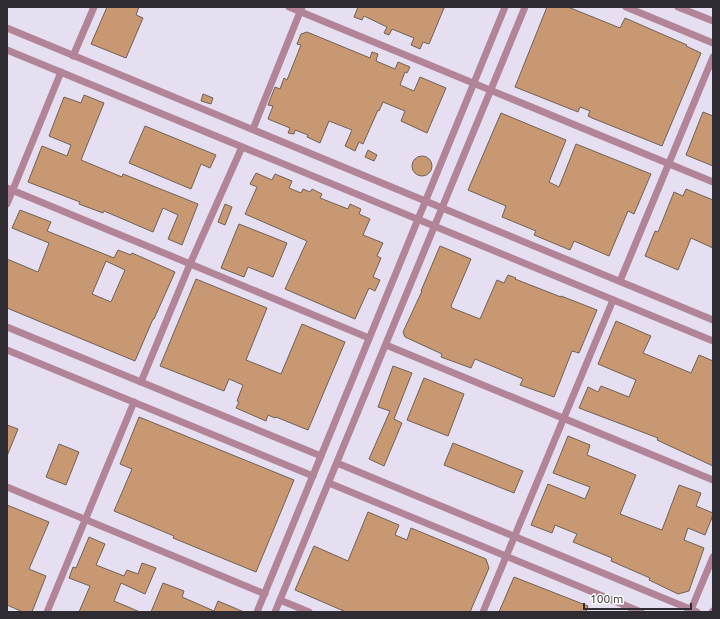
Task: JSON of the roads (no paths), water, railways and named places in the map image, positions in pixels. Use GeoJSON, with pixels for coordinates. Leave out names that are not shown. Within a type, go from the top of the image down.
{"type":"FeatureCollection","features":[{"type":"Feature","properties":{"kind":"street"},"geometry":{"type":"LineString","coordinates":[[73,56],[94,7]]}},
{"type":"Feature","properties":{"kind":"street"},"geometry":{"type":"LineString","coordinates":[[289,7],[301,9],[490,90],[713,182]]}},
{"type":"Feature","properties":{"kind":"street"},"geometry":{"type":"LineString","coordinates":[[257,612],[505,7]]}},
{"type":"Feature","properties":{"kind":"street"},"geometry":{"type":"LineString","coordinates":[[275,612],[525,7]]}},
{"type":"Feature","properties":{"kind":"street"},"geometry":{"type":"LineString","coordinates":[[626,7],[713,43]]}},
{"type":"Feature","properties":{"kind":"street"},"geometry":{"type":"LineString","coordinates":[[678,7],[713,21]]}},
{"type":"Feature","properties":{"kind":"street"},"geometry":{"type":"LineString","coordinates":[[253,129],[301,9]]}},
{"type":"Feature","properties":{"kind":"street"},"geometry":{"type":"LineString","coordinates":[[7,28],[713,320]]}},
{"type":"Feature","properties":{"kind":"street"},"geometry":{"type":"LineString","coordinates":[[7,50],[713,341]]}},
{"type":"Feature","properties":{"kind":"street"},"geometry":{"type":"LineString","coordinates":[[620,281],[713,58]]}},
{"type":"Feature","properties":{"kind":"street"},"geometry":{"type":"LineString","coordinates":[[7,204],[10,190],[61,72]]}},
{"type":"Feature","properties":{"kind":"street"},"geometry":{"type":"LineString","coordinates":[[141,382],[190,264],[242,147]]}},
{"type":"Feature","properties":{"kind":"street"},"geometry":{"type":"LineString","coordinates":[[10,190],[370,338]]}},
{"type":"Feature","properties":{"kind":"street"},"geometry":{"type":"LineString","coordinates":[[484,612],[613,300]]}},
{"type":"Feature","properties":{"kind":"street"},"geometry":{"type":"LineString","coordinates":[[7,326],[321,456]]}},
{"type":"Feature","properties":{"kind":"street"},"geometry":{"type":"LineString","coordinates":[[386,345],[713,480]]}},
{"type":"Feature","properties":{"kind":"street"},"geometry":{"type":"LineString","coordinates":[[7,350],[313,476]]}},
{"type":"Feature","properties":{"kind":"street"},"geometry":{"type":"LineString","coordinates":[[47,612],[134,402]]}},
{"type":"Feature","properties":{"kind":"street"},"geometry":{"type":"LineString","coordinates":[[337,463],[693,611],[713,557]]}},
{"type":"Feature","properties":{"kind":"street"},"geometry":{"type":"LineString","coordinates":[[329,483],[641,612]]}},
{"type":"Feature","properties":{"kind":"street"},"geometry":{"type":"LineString","coordinates":[[7,487],[265,594]]}},
{"type":"Feature","properties":{"kind":"street"},"geometry":{"type":"LineString","coordinates":[[280,600],[309,612]]}}]}
